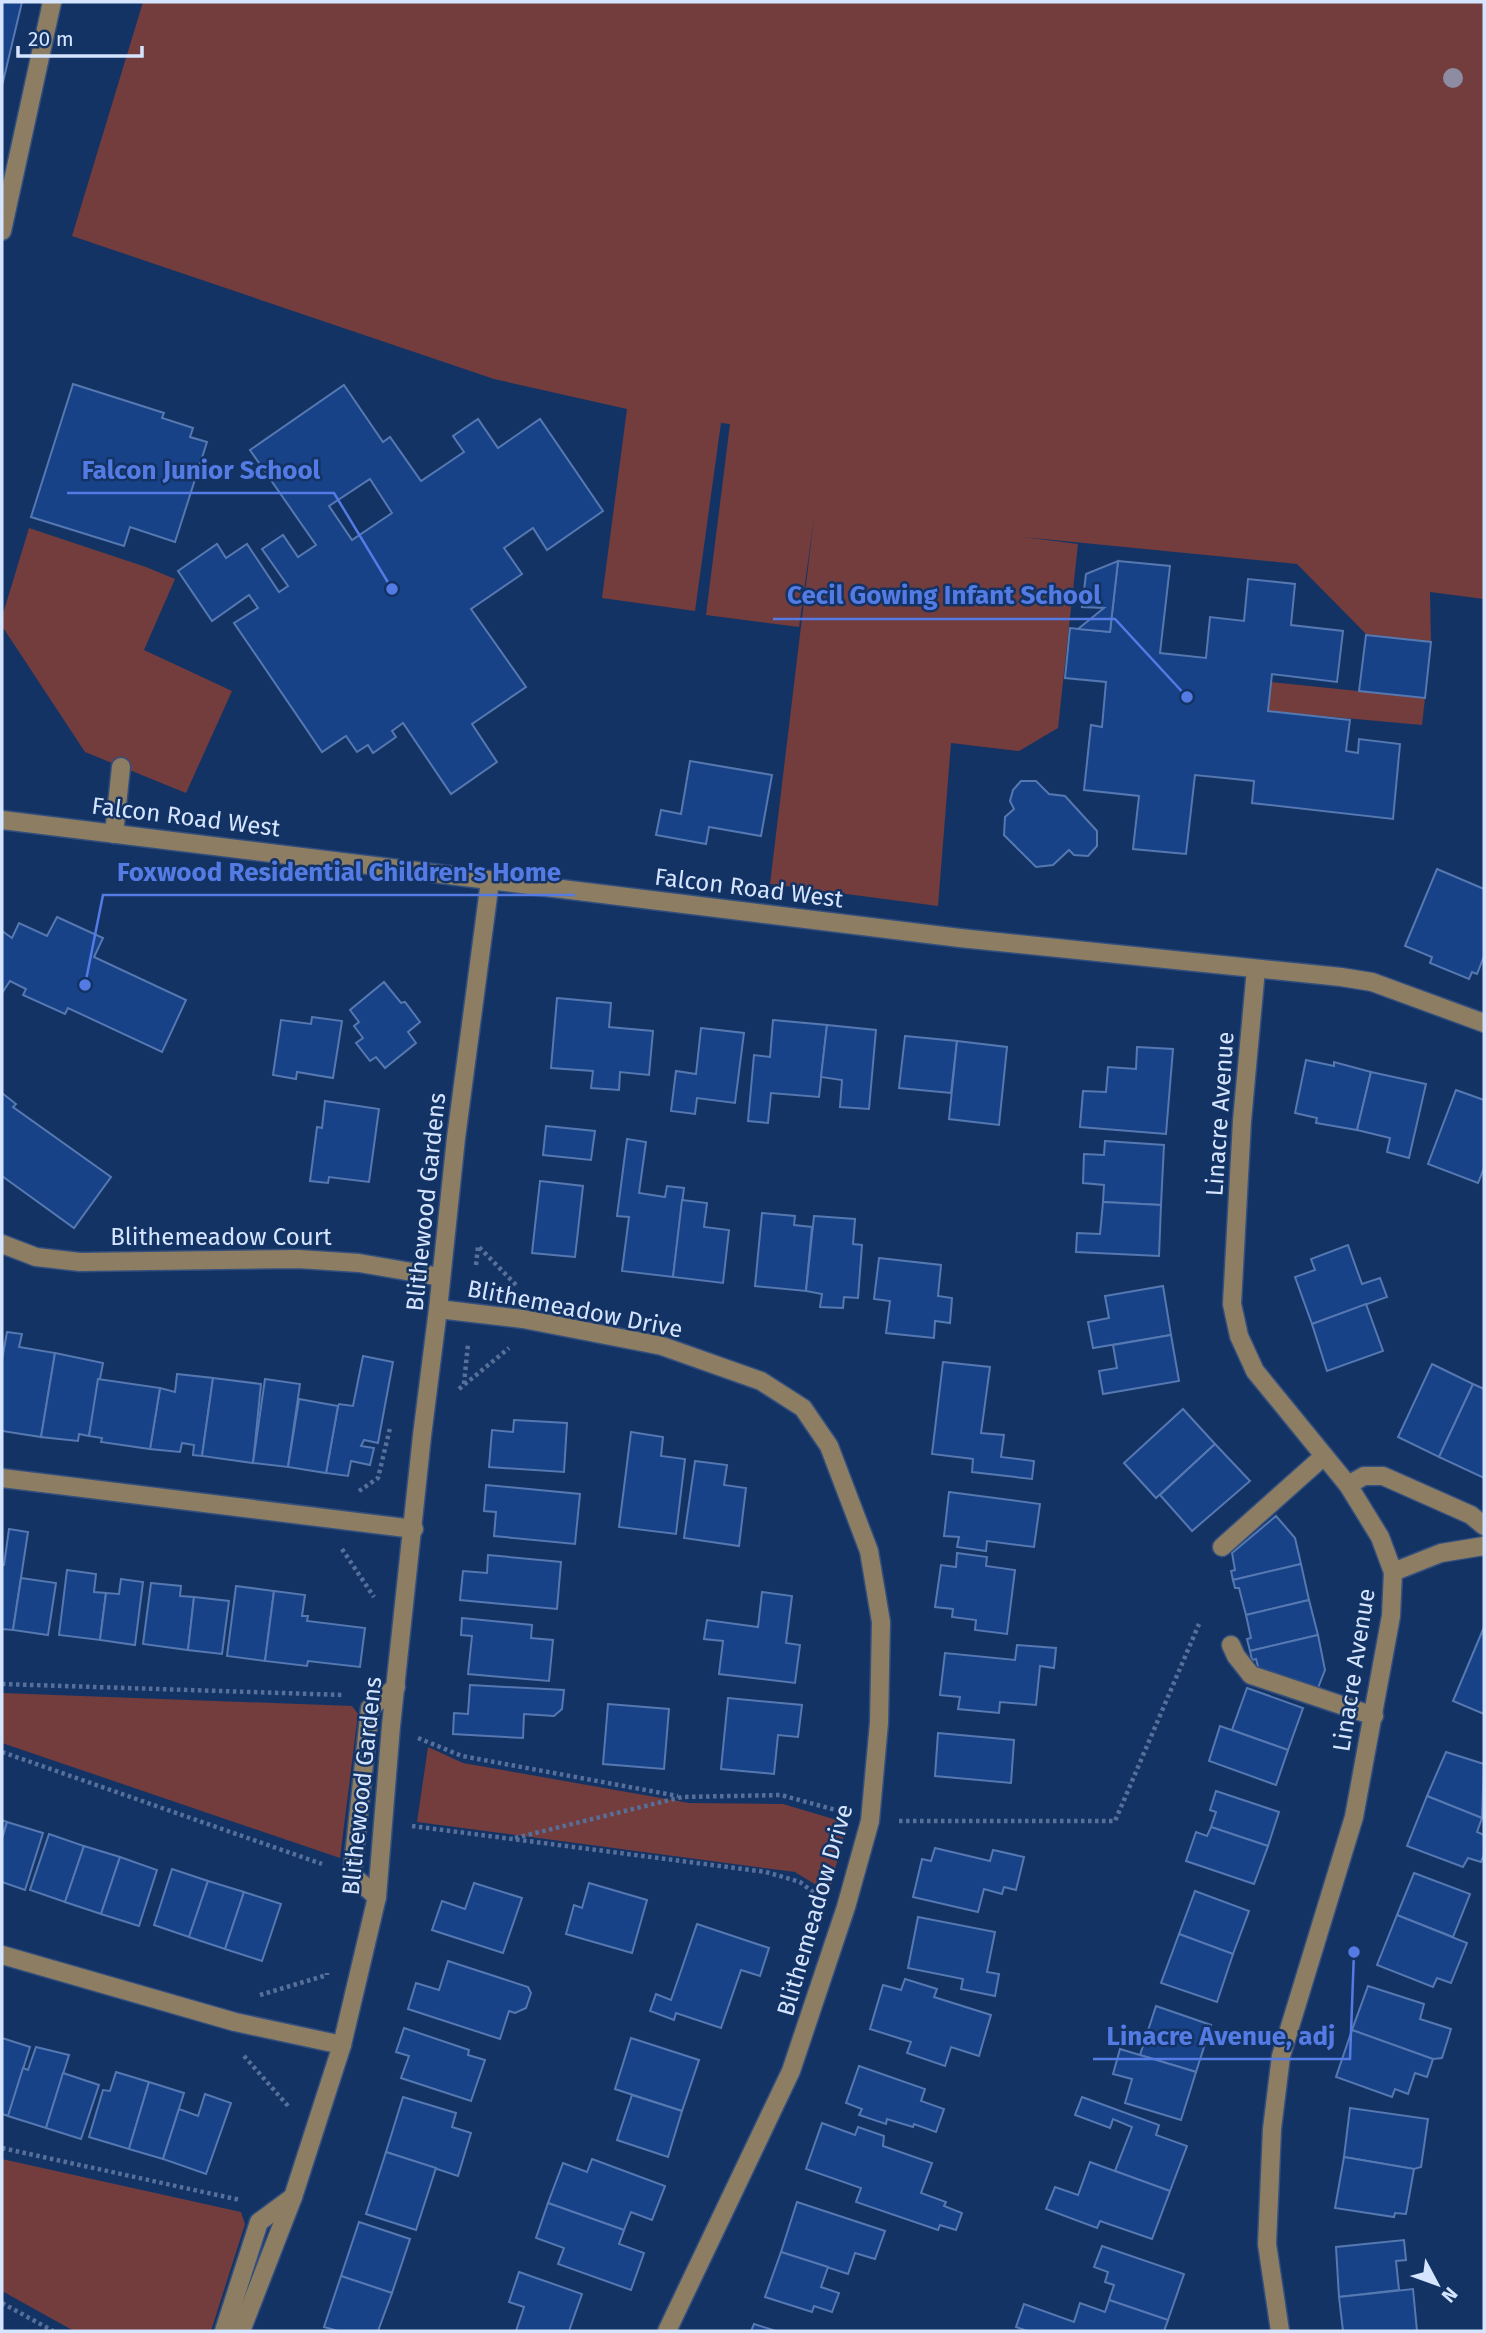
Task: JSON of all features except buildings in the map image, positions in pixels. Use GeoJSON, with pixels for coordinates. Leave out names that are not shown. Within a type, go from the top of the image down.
{"type":"FeatureCollection","features":[{"type":"Feature","properties":{"kind":"street"},"geometry":{"type":"LineString","coordinates":[[2,229],[52,2]]}},
{"type":"Feature","properties":{"kind":"street"},"geometry":{"type":"LineString","coordinates":[[114,834],[121,766]]}},
{"type":"Feature","properties":{"kind":"street","name":"Falcon Road West"},"geometry":{"type":"LineString","coordinates":[[2,820],[960,938],[1372,982],[1484,1023]]}},
{"type":"Feature","properties":{"kind":"street","name":"Blithewood Gardens"},"geometry":{"type":"LineString","coordinates":[[242,2331],[293,2197],[342,2045],[377,1897],[391,1726],[422,1436],[456,1138],[490,881]]}},
{"type":"Feature","properties":{"kind":"street","name":"Linacre Avenue"},"geometry":{"type":"LineString","coordinates":[[1256,969],[1242,1121],[1232,1304],[1238,1336],[1255,1371],[1348,1485],[1380,1536],[1393,1572],[1391,1616],[1354,1817],[1281,2056],[1272,2129],[1267,2244],[1280,2331]]}},
{"type":"Feature","properties":{"kind":"street","name":"Blithemeadow Court"},"geometry":{"type":"LineString","coordinates":[[2,1244],[36,1256],[80,1262],[298,1259],[359,1263],[441,1277]]}},
{"type":"Feature","properties":{"kind":"street","name":"Blithemeadow Drive"},"geometry":{"type":"LineString","coordinates":[[438,1309],[523,1320],[662,1346],[761,1381],[803,1408],[828,1446],[869,1551],[881,1622],[879,1723],[870,1821],[846,1907],[791,2071],[667,2331]]}},
{"type":"Feature","properties":{"kind":"street"},"geometry":{"type":"LineString","coordinates":[[1222,1547],[1325,1456]]}},
{"type":"Feature","properties":{"kind":"street"},"geometry":{"type":"LineString","coordinates":[[1348,1485],[1364,1476],[1383,1476],[1471,1515],[1484,1527]]}},
{"type":"Feature","properties":{"kind":"street"},"geometry":{"type":"LineString","coordinates":[[2,1478],[414,1529]]}},
{"type":"Feature","properties":{"kind":"street"},"geometry":{"type":"LineString","coordinates":[[1393,1572],[1441,1553],[1484,1546]]}},
{"type":"Feature","properties":{"kind":"street"},"geometry":{"type":"LineString","coordinates":[[1231,1645],[1251,1675],[1374,1716]]}},
{"type":"Feature","properties":{"kind":"street"},"geometry":{"type":"LineString","coordinates":[[377,1897],[352,1875],[370,1708],[396,1687]]}},
{"type":"Feature","properties":{"kind":"street"},"geometry":{"type":"LineString","coordinates":[[2,1955],[235,2022],[342,2045]]}},
{"type":"Feature","properties":{"kind":"street"},"geometry":{"type":"LineString","coordinates":[[224,2331],[259,2222],[293,2197]]}},
{"type":"Feature","properties":{"kind":"path"},"geometry":{"type":"LineString","coordinates":[[374,1611],[374,1597],[333,1536],[340,1504],[378,1478],[391,1421]]}},
{"type":"Feature","properties":{"kind":"path"},"geometry":{"type":"LineString","coordinates":[[391,1726],[462,1756],[682,1797],[781,1796],[870,1821],[1115,1821],[1199,1624]]}},
{"type":"Feature","properties":{"kind":"path"},"geometry":{"type":"LineString","coordinates":[[2,1684],[344,1695]]}},
{"type":"Feature","properties":{"kind":"path"},"geometry":{"type":"LineString","coordinates":[[515,1838],[682,1797]]}},
{"type":"Feature","properties":{"kind":"path"},"geometry":{"type":"LineString","coordinates":[[384,1822],[766,1872],[800,1882],[821,1899],[846,1907]]}},
{"type":"Feature","properties":{"kind":"path"},"geometry":{"type":"LineString","coordinates":[[2,2303],[53,2331]]}},
{"type":"Feature","properties":{"kind":"shaded area"},"geometry":{"type":"Polygon","coordinates":[[[143,2],[1484,2],[1484,599],[1430,592],[1431,642],[1366,634],[1297,564],[1023,537],[1078,544],[1058,728],[1019,751],[951,743],[938,906],[770,884],[814,518],[799,627],[706,615],[730,424],[721,423],[695,611],[602,598],[627,409],[494,379],[72,236],[143,2]]]}},
{"type":"Feature","properties":{"kind":"shaded area"},"geometry":{"type":"Polygon","coordinates":[[[29,528],[175,579],[144,650],[232,691],[186,793],[85,752],[2,626],[2,617],[29,528]]]}},
{"type":"Feature","properties":{"kind":"shaded area"},"geometry":{"type":"Polygon","coordinates":[[[1271,682],[1425,698],[1422,725],[1268,711],[1271,682]]]}},
{"type":"Feature","properties":{"kind":"shaded area"},"geometry":{"type":"Polygon","coordinates":[[[2,1693],[352,1706],[358,1714],[340,1858],[2,1743],[2,1693]]]}},
{"type":"Feature","properties":{"kind":"shaded area"},"geometry":{"type":"Polygon","coordinates":[[[428,1747],[463,1763],[689,1803],[783,1804],[847,1823],[829,1893],[795,1872],[417,1822],[428,1747]]]}},
{"type":"Feature","properties":{"kind":"shaded area"},"geometry":{"type":"Polygon","coordinates":[[[2,2159],[241,2212],[245,2224],[211,2331],[74,2331],[2,2291],[2,2159]]]}},
{"type":"Feature","properties":{"kind":"place","name":"Falcon Junior School"},"geometry":{"type":"Point","coordinates":[392,589]}},
{"type":"Feature","properties":{"kind":"place","name":"Cecil Gowing Infant School"},"geometry":{"type":"Point","coordinates":[1187,697]}},
{"type":"Feature","properties":{"kind":"place","name":"Foxwood Residential Children's Home"},"geometry":{"type":"Point","coordinates":[85,985]}},
{"type":"Feature","properties":{"kind":"place","name":"Linacre Avenue, adj"},"geometry":{"type":"Point","coordinates":[1354,1952]}}]}
